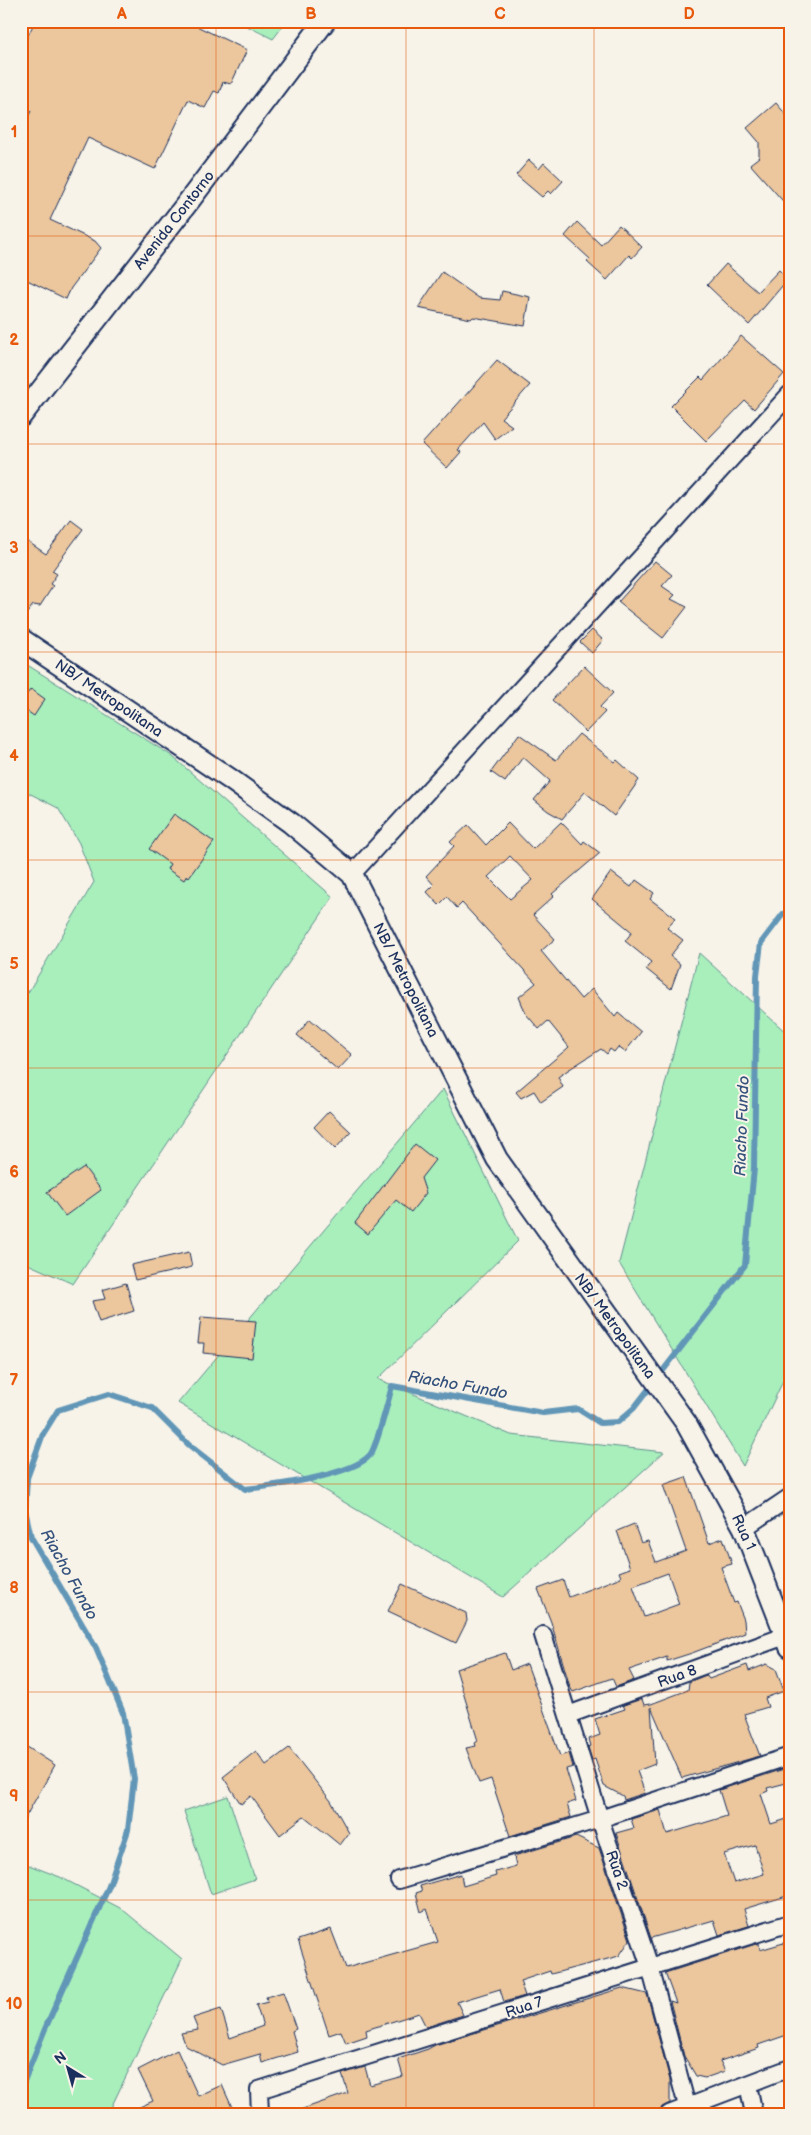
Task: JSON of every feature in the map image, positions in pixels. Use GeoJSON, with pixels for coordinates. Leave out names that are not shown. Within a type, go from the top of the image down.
{"type":"FeatureCollection","features":[{"type":"Feature","properties":{"kind":"street","name":"Avenida Contorno"},"geometry":{"type":"LineString","coordinates":[[21,416],[189,201],[325,21]]}},
{"type":"Feature","properties":{"kind":"street"},"geometry":{"type":"LineString","coordinates":[[352,874],[790,394]]}},
{"type":"Feature","properties":{"kind":"street","name":"NB/ Metropolitana"},"geometry":{"type":"LineString","coordinates":[[21,639],[230,779],[291,823],[352,874],[497,1159],[617,1330],[686,1423]]}},
{"type":"Feature","properties":{"kind":"street","name":"Rua 1"},"geometry":{"type":"LineString","coordinates":[[686,1423],[744,1528],[788,1642]]}},
{"type":"Feature","properties":{"kind":"street"},"geometry":{"type":"LineString","coordinates":[[744,1528],[790,1497]]}},
{"type":"Feature","properties":{"kind":"street","name":"Rua 2"},"geometry":{"type":"LineString","coordinates":[[543,1635],[600,1819],[650,1967],[687,2106]]}},
{"type":"Feature","properties":{"kind":"street","name":"Rua 8"},"geometry":{"type":"LineString","coordinates":[[568,1715],[788,1642]]}},
{"type":"Feature","properties":{"kind":"street"},"geometry":{"type":"LineString","coordinates":[[399,1880],[600,1819],[790,1756]]}},
{"type":"Feature","properties":{"kind":"street","name":"Rua 7"},"geometry":{"type":"LineString","coordinates":[[260,2114],[259,2090],[790,1923]]}},
{"type":"Feature","properties":{"kind":"street"},"geometry":{"type":"LineString","coordinates":[[668,2114],[790,2068]]}},
{"type":"Feature","properties":{"kind":"street"},"geometry":{"type":"LineString","coordinates":[[748,2085],[754,2114]]}},
{"type":"Feature","properties":{"kind":"green space"},"geometry":{"type":"Polygon","coordinates":[[[237,21],[287,21],[273,39],[237,21]]]}},
{"type":"Feature","properties":{"kind":"green space"},"geometry":{"type":"Polygon","coordinates":[[[21,661],[172,756],[333,897],[73,1284],[21,1261],[21,1004],[94,882],[79,843],[58,808],[21,789],[21,661]]]}},
{"type":"Feature","properties":{"kind":"green space"},"geometry":{"type":"Polygon","coordinates":[[[699,953],[790,1036],[790,1366],[743,1466],[619,1263],[699,953]]]}},
{"type":"Feature","properties":{"kind":"green space"},"geometry":{"type":"Polygon","coordinates":[[[443,1089],[518,1241],[378,1379],[511,1435],[664,1452],[503,1597],[178,1403],[443,1089]]]}},
{"type":"Feature","properties":{"kind":"green space"},"geometry":{"type":"Polygon","coordinates":[[[228,1796],[255,1879],[211,1894],[184,1811],[228,1796]]]}},
{"type":"Feature","properties":{"kind":"green space"},"geometry":{"type":"Polygon","coordinates":[[[21,1862],[60,1877],[122,1909],[182,1959],[108,2114],[21,2114],[21,1862]]]}},
{"type":"Feature","properties":{"kind":"building"},"geometry":{"type":"Polygon","coordinates":[[[35,21],[186,21],[247,50],[231,84],[223,82],[219,93],[214,91],[205,108],[188,100],[155,169],[88,138],[50,220],[95,241],[101,248],[71,288],[66,299],[21,277],[21,132],[31,111],[21,106],[21,50],[35,21]]]}},
{"type":"Feature","properties":{"kind":"building"},"geometry":{"type":"Polygon","coordinates":[[[776,103],[790,119],[790,209],[750,164],[759,157],[759,142],[747,128],[776,103]]]}},
{"type":"Feature","properties":{"kind":"building"},"geometry":{"type":"Polygon","coordinates":[[[529,160],[539,169],[544,163],[563,181],[551,194],[548,191],[542,197],[516,175],[529,160]]]}},
{"type":"Feature","properties":{"kind":"building"},"geometry":{"type":"Polygon","coordinates":[[[577,222],[601,245],[619,225],[642,247],[632,258],[629,255],[607,280],[587,262],[590,259],[565,236],[577,222]]]}},
{"type":"Feature","properties":{"kind":"building"},"geometry":{"type":"Polygon","coordinates":[[[726,264],[758,292],[779,270],[788,279],[749,325],[707,285],[726,264]]]}},
{"type":"Feature","properties":{"kind":"building"},"geometry":{"type":"Polygon","coordinates":[[[442,272],[479,298],[500,300],[502,291],[530,297],[525,326],[473,317],[471,319],[418,308],[442,272]]]}},
{"type":"Feature","properties":{"kind":"building"},"geometry":{"type":"Polygon","coordinates":[[[741,336],[784,374],[754,409],[745,401],[706,441],[671,406],[700,377],[703,380],[741,336]]]}},
{"type":"Feature","properties":{"kind":"building"},"geometry":{"type":"Polygon","coordinates":[[[497,360],[530,385],[501,418],[512,426],[495,439],[483,422],[458,450],[461,452],[447,468],[422,444],[497,360]]]}},
{"type":"Feature","properties":{"kind":"building"},"geometry":{"type":"Polygon","coordinates":[[[71,520],[83,529],[52,571],[57,574],[50,584],[53,586],[40,606],[33,605],[21,621],[21,537],[46,554],[71,520]]]}},
{"type":"Feature","properties":{"kind":"building"},"geometry":{"type":"Polygon","coordinates":[[[655,561],[672,575],[662,586],[675,595],[671,599],[687,607],[663,638],[618,602],[655,561]]]}},
{"type":"Feature","properties":{"kind":"building"},"geometry":{"type":"Polygon","coordinates":[[[592,630],[603,640],[592,653],[580,642],[592,630]]]}},
{"type":"Feature","properties":{"kind":"building"},"geometry":{"type":"Polygon","coordinates":[[[584,666],[613,693],[600,707],[605,712],[586,732],[552,700],[584,666]]]}},
{"type":"Feature","properties":{"kind":"building"},"geometry":{"type":"Polygon","coordinates":[[[31,689],[45,699],[34,716],[21,707],[21,701],[31,689]]]}},
{"type":"Feature","properties":{"kind":"building"},"geometry":{"type":"Polygon","coordinates":[[[519,734],[556,760],[579,734],[615,762],[617,760],[639,780],[614,816],[585,792],[562,819],[534,800],[550,781],[523,757],[505,782],[491,772],[519,734]]]}},
{"type":"Feature","properties":{"kind":"building"},"geometry":{"type":"Polygon","coordinates":[[[174,814],[214,842],[189,877],[187,875],[184,880],[167,869],[170,864],[149,849],[174,814]]]}},
{"type":"Feature","properties":{"kind":"building"},"geometry":{"type":"Polygon","coordinates":[[[561,822],[582,844],[584,841],[600,853],[552,894],[554,896],[533,915],[555,939],[541,951],[581,999],[592,989],[615,1017],[618,1013],[641,1032],[625,1052],[618,1047],[614,1052],[610,1049],[607,1054],[601,1049],[558,1077],[563,1087],[541,1102],[534,1091],[521,1098],[516,1092],[569,1047],[548,1021],[539,1029],[526,1014],[519,997],[536,983],[462,903],[457,908],[447,897],[439,905],[427,892],[434,885],[426,876],[454,846],[450,842],[468,825],[486,845],[508,823],[533,849],[561,822]],[[510,856],[488,877],[510,899],[533,880],[510,856]]]}},
{"type":"Feature","properties":{"kind":"building"},"geometry":{"type":"Polygon","coordinates":[[[611,872],[631,887],[636,880],[654,893],[650,899],[675,918],[667,928],[683,940],[670,956],[680,964],[671,989],[646,969],[651,962],[625,941],[632,932],[592,899],[611,872]]]}},
{"type":"Feature","properties":{"kind":"building"},"geometry":{"type":"Polygon","coordinates":[[[310,1019],[352,1055],[338,1070],[297,1035],[310,1019]]]}},
{"type":"Feature","properties":{"kind":"building"},"geometry":{"type":"Polygon","coordinates":[[[329,1111],[351,1132],[335,1149],[314,1127],[329,1111]]]}},
{"type":"Feature","properties":{"kind":"building"},"geometry":{"type":"Polygon","coordinates":[[[415,1144],[435,1160],[421,1178],[426,1193],[411,1212],[396,1200],[368,1234],[355,1223],[415,1144]]]}},
{"type":"Feature","properties":{"kind":"building"},"geometry":{"type":"Polygon","coordinates":[[[84,1167],[101,1190],[65,1216],[47,1192],[84,1167]]]}},
{"type":"Feature","properties":{"kind":"building"},"geometry":{"type":"Polygon","coordinates":[[[189,1252],[192,1267],[135,1280],[131,1265],[189,1252]]]}},
{"type":"Feature","properties":{"kind":"building"},"geometry":{"type":"Polygon","coordinates":[[[126,1283],[134,1311],[99,1322],[92,1301],[105,1299],[102,1290],[126,1283]]]}},
{"type":"Feature","properties":{"kind":"building"},"geometry":{"type":"Polygon","coordinates":[[[201,1317],[256,1321],[252,1358],[203,1353],[204,1343],[198,1343],[201,1317]]]}},
{"type":"Feature","properties":{"kind":"building"},"geometry":{"type":"Polygon","coordinates":[[[686,1477],[709,1543],[723,1538],[732,1564],[721,1567],[734,1603],[737,1602],[744,1620],[745,1633],[667,1661],[667,1657],[629,1670],[634,1680],[616,1687],[612,1678],[573,1692],[551,1622],[538,1589],[563,1580],[569,1597],[621,1577],[619,1572],[630,1568],[617,1531],[634,1524],[641,1543],[648,1541],[656,1562],[686,1551],[663,1485],[686,1477]],[[668,1573],[633,1586],[644,1617],[679,1604],[668,1573]]]}},
{"type":"Feature","properties":{"kind":"building"},"geometry":{"type":"Polygon","coordinates":[[[402,1584],[466,1613],[467,1621],[456,1643],[388,1611],[402,1584]]]}},
{"type":"Feature","properties":{"kind":"building"},"geometry":{"type":"Polygon","coordinates":[[[505,1653],[511,1670],[527,1664],[560,1756],[569,1753],[573,1767],[566,1769],[576,1801],[567,1804],[571,1817],[510,1836],[491,1779],[479,1783],[466,1748],[476,1746],[475,1743],[478,1741],[456,1669],[505,1653]]]}},
{"type":"Feature","properties":{"kind":"building"},"geometry":{"type":"Polygon","coordinates":[[[767,1664],[776,1669],[784,1691],[765,1698],[768,1707],[744,1714],[760,1756],[682,1778],[651,1707],[655,1764],[637,1771],[645,1793],[624,1800],[623,1796],[604,1786],[595,1759],[592,1760],[588,1747],[591,1746],[589,1739],[600,1735],[595,1719],[625,1709],[623,1705],[642,1699],[644,1705],[651,1704],[688,1690],[689,1682],[706,1675],[709,1679],[747,1665],[749,1671],[767,1664]]]}},
{"type":"Feature","properties":{"kind":"building"},"geometry":{"type":"Polygon","coordinates":[[[21,1743],[55,1765],[21,1825],[21,1743]]]}},
{"type":"Feature","properties":{"kind":"building"},"geometry":{"type":"Polygon","coordinates":[[[289,1748],[331,1801],[349,1833],[340,1845],[304,1816],[280,1835],[251,1796],[241,1804],[223,1777],[256,1751],[266,1765],[289,1748]]]}},
{"type":"Feature","properties":{"kind":"building"},"geometry":{"type":"Polygon","coordinates":[[[790,1767],[790,1782],[767,1788],[768,1791],[761,1794],[771,1824],[790,1818],[790,1895],[744,1909],[749,1926],[719,1935],[714,1920],[651,1938],[616,1833],[634,1828],[631,1819],[660,1810],[667,1834],[727,1816],[719,1790],[790,1767]],[[755,1845],[724,1854],[734,1883],[764,1874],[755,1845]]]}},
{"type":"Feature","properties":{"kind":"building"},"geometry":{"type":"Polygon","coordinates":[[[576,1837],[599,1848],[630,1940],[619,1956],[551,1974],[550,1971],[520,1981],[525,1996],[504,2002],[500,1989],[457,2002],[463,2015],[426,2027],[419,2013],[366,2030],[367,2036],[346,2043],[341,2031],[329,2035],[298,1940],[331,1929],[346,1968],[438,1942],[427,1909],[421,1912],[416,1893],[422,1891],[420,1886],[461,1874],[463,1886],[496,1876],[495,1872],[516,1866],[514,1856],[576,1837]]]}},
{"type":"Feature","properties":{"kind":"building"},"geometry":{"type":"Polygon","coordinates":[[[790,1941],[790,2034],[758,2045],[759,2048],[720,2061],[725,2071],[705,2078],[696,2076],[684,2056],[670,2001],[676,2003],[665,1973],[759,1943],[760,1950],[790,1941]]]}},
{"type":"Feature","properties":{"kind":"building"},"geometry":{"type":"Polygon","coordinates":[[[622,1988],[647,1994],[670,2080],[670,2103],[662,2107],[659,2114],[300,2114],[300,2110],[348,2093],[342,2074],[365,2067],[370,2085],[403,2076],[398,2059],[435,2045],[622,1988]]]}},
{"type":"Feature","properties":{"kind":"building"},"geometry":{"type":"Polygon","coordinates":[[[283,1992],[296,2029],[292,2031],[298,2052],[262,2063],[260,2054],[222,2065],[186,2046],[181,2033],[198,2030],[193,2018],[221,2009],[230,2038],[263,2026],[256,2005],[268,2002],[266,1997],[283,1992]]]}},
{"type":"Feature","properties":{"kind":"building"},"geometry":{"type":"Polygon","coordinates":[[[177,2050],[198,2096],[222,2085],[235,2114],[124,2114],[153,2101],[138,2070],[177,2050]]]}},
{"type":"Feature","properties":{"kind":"waterway","name":"Riacho Fundo"},"geometry":{"type":"LineString","coordinates":[[25,2114],[22,2086],[45,2029],[109,1886],[128,1830],[134,1779],[123,1713],[96,1648],[31,1537],[25,1510],[27,1478],[43,1434],[58,1410],[109,1394],[152,1408],[189,1445],[245,1489],[311,1479],[347,1469],[361,1462],[373,1451],[392,1386],[543,1413],[578,1409],[600,1423],[618,1422],[634,1408],[745,1265],[754,1168],[757,976],[761,943],[783,914],[790,912]]}}]}
